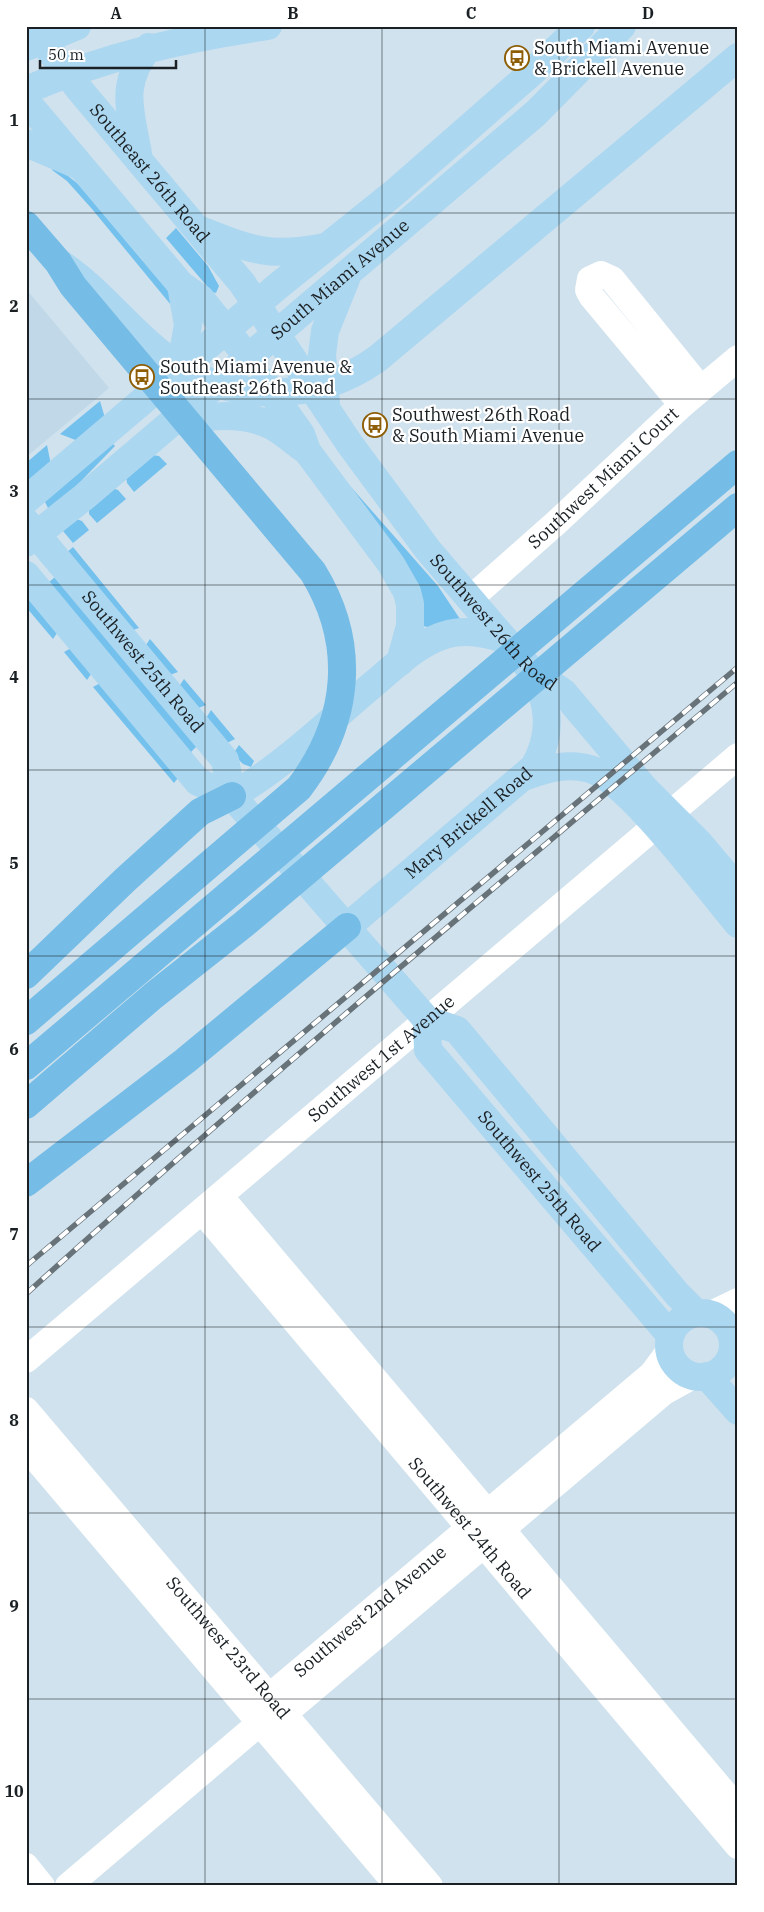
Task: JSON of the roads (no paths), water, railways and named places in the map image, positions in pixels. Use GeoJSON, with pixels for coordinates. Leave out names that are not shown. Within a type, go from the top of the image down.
{"type":"FeatureCollection","features":[{"type":"Feature","properties":{"kind":"highway"},"geometry":{"type":"LineString","coordinates":[[26,225],[58,262],[72,286],[303,558],[327,597],[336,623],[342,667],[341,697],[335,722],[316,765],[299,788],[26,1021]]}},
{"type":"Feature","properties":{"kind":"highway"},"geometry":{"type":"LineString","coordinates":[[26,1066],[738,464]]}},
{"type":"Feature","properties":{"kind":"highway"},"geometry":{"type":"LineString","coordinates":[[26,1105],[153,996],[244,924],[738,507]]}},
{"type":"Feature","properties":{"kind":"highway"},"geometry":{"type":"LineString","coordinates":[[26,975],[125,880],[200,812],[232,796]]}},
{"type":"Feature","properties":{"kind":"highway"},"geometry":{"type":"LineString","coordinates":[[26,1183],[198,1051],[347,926]]}},
{"type":"Feature","properties":{"kind":"main road"},"geometry":{"type":"LineString","coordinates":[[33,38],[78,26]]}},
{"type":"Feature","properties":{"kind":"main road"},"geometry":{"type":"LineString","coordinates":[[26,90],[66,73],[149,48],[190,38],[268,26]]}},
{"type":"Feature","properties":{"kind":"main road","name":"South Miami Avenue"},"geometry":{"type":"LineString","coordinates":[[30,533],[172,422],[536,113],[622,26]]}},
{"type":"Feature","properties":{"kind":"main road","name":"South Miami Avenue"},"geometry":{"type":"LineString","coordinates":[[26,500],[468,129],[530,74],[574,29]]}},
{"type":"Feature","properties":{"kind":"main road","name":"Southeast 26th Road"},"geometry":{"type":"LineString","coordinates":[[33,38],[66,73],[196,229],[257,306],[276,334]]}},
{"type":"Feature","properties":{"kind":"main road"},"geometry":{"type":"LineString","coordinates":[[140,161],[129,84],[135,67],[149,48]]}},
{"type":"Feature","properties":{"kind":"main road"},"geometry":{"type":"LineString","coordinates":[[58,262],[84,279],[164,356],[190,374],[216,385],[247,392],[274,393],[306,390],[352,375],[378,359],[738,56]]}},
{"type":"Feature","properties":{"kind":"main road"},"geometry":{"type":"LineString","coordinates":[[26,101],[181,285],[201,299],[248,358],[301,434],[307,452]]}},
{"type":"Feature","properties":{"kind":"main road"},"geometry":{"type":"LineString","coordinates":[[26,143],[83,168]]}},
{"type":"Feature","properties":{"kind":"main road"},"geometry":{"type":"LineString","coordinates":[[196,229],[241,246],[268,252],[294,253],[330,246]]}},
{"type":"Feature","properties":{"kind":"main road"},"geometry":{"type":"LineString","coordinates":[[326,409],[322,355],[325,330],[350,271]]}},
{"type":"Feature","properties":{"kind":"main road"},"geometry":{"type":"LineString","coordinates":[[180,369],[188,325],[181,285]]}},
{"type":"Feature","properties":{"kind":"main road","name":"Southwest 26th Road"},"geometry":{"type":"LineString","coordinates":[[276,334],[326,409],[420,540],[501,638],[530,669],[564,693],[646,789],[663,820],[738,924]]}},
{"type":"Feature","properties":{"kind":"main road"},"geometry":{"type":"LineString","coordinates":[[172,422],[208,416],[261,422],[281,432],[307,452],[391,564],[407,592],[410,604],[410,626],[400,662]]}},
{"type":"Feature","properties":{"kind":"main road","name":"Southwest 25th Road"},"geometry":{"type":"LineString","coordinates":[[30,533],[225,760],[232,796]]}},
{"type":"Feature","properties":{"kind":"main road","name":"Southwest 25th Road"},"geometry":{"type":"LineString","coordinates":[[26,575],[198,782],[232,796],[427,1020],[457,1030],[677,1294],[704,1314]]}},
{"type":"Feature","properties":{"kind":"main road"},"geometry":{"type":"LineString","coordinates":[[232,796],[264,777],[400,662],[434,639],[451,633],[482,633],[501,638]]}},
{"type":"Feature","properties":{"kind":"main road","name":"Mary Brickell Road"},"geometry":{"type":"LineString","coordinates":[[347,926],[526,776],[542,754],[548,736],[548,723],[544,696],[530,669]]}},
{"type":"Feature","properties":{"kind":"main road","name":"Southwest 26th Road"},"geometry":{"type":"LineString","coordinates":[[526,776],[564,766],[590,768],[604,774],[663,820],[738,889]]}},
{"type":"Feature","properties":{"kind":"main road","name":"Southwest 25th Road"},"geometry":{"type":"LineString","coordinates":[[427,1020],[428,1050],[669,1343]]}},
{"type":"Feature","properties":{"kind":"main road"},"geometry":{"type":"LineString","coordinates":[[700,1376],[722,1369],[735,1349],[726,1325],[704,1314],[689,1314],[677,1323],[669,1343],[675,1364],[700,1376],[738,1410]]}},
{"type":"Feature","properties":{"kind":"street","name":"Southwest Miami Court"},"geometry":{"type":"LineString","coordinates":[[470,599],[557,522],[691,397],[738,358]]}},
{"type":"Feature","properties":{"kind":"street","name":"Southwest 1st Avenue"},"geometry":{"type":"LineString","coordinates":[[26,1360],[738,756]]}},
{"type":"Feature","properties":{"kind":"street","name":"Southwest 24th Road"},"geometry":{"type":"LineString","coordinates":[[211,1204],[485,1529],[738,1846]]}},
{"type":"Feature","properties":{"kind":"street"},"geometry":{"type":"LineString","coordinates":[[704,1314],[738,1301]]}},
{"type":"Feature","properties":{"kind":"street","name":"Southwest 2nd Avenue"},"geometry":{"type":"LineString","coordinates":[[68,1886],[261,1722],[278,1704],[485,1529],[652,1374],[669,1343]]}},
{"type":"Feature","properties":{"kind":"street","name":"Southwest 2nd Avenue"},"geometry":{"type":"LineString","coordinates":[[485,1529],[664,1392],[700,1376]]}},
{"type":"Feature","properties":{"kind":"street","name":"Southwest 23rd Road"},"geometry":{"type":"LineString","coordinates":[[26,1410],[278,1704],[430,1886]]}},
{"type":"Feature","properties":{"kind":"street","name":"Southwest 23rd Road"},"geometry":{"type":"LineString","coordinates":[[26,1447],[261,1722],[398,1886]]}},
{"type":"Feature","properties":{"kind":"street","name":"Southwest 24th Road"},"geometry":{"type":"LineString","coordinates":[[485,1529],[738,1809]]}},
{"type":"Feature","properties":{"kind":"street"},"geometry":{"type":"LineString","coordinates":[[26,1866],[42,1886]]}},
{"type":"Feature","properties":{"kind":"railway"},"geometry":{"type":"LineString","coordinates":[[26,1266],[738,667]]}},
{"type":"Feature","properties":{"kind":"railway"},"geometry":{"type":"LineString","coordinates":[[26,1294],[290,1061],[738,682]]}},
{"type":"Feature","properties":{"kind":"place","name":"South Miami Avenue & Brickell Avenue"},"geometry":{"type":"Point","coordinates":[517,58]}},
{"type":"Feature","properties":{"kind":"place","name":"South Miami Avenue & Southeast 26th Road"},"geometry":{"type":"Point","coordinates":[142,377]}},
{"type":"Feature","properties":{"kind":"place","name":"Southwest 26th Road & South Miami Avenue"},"geometry":{"type":"Point","coordinates":[375,425]}}]}
